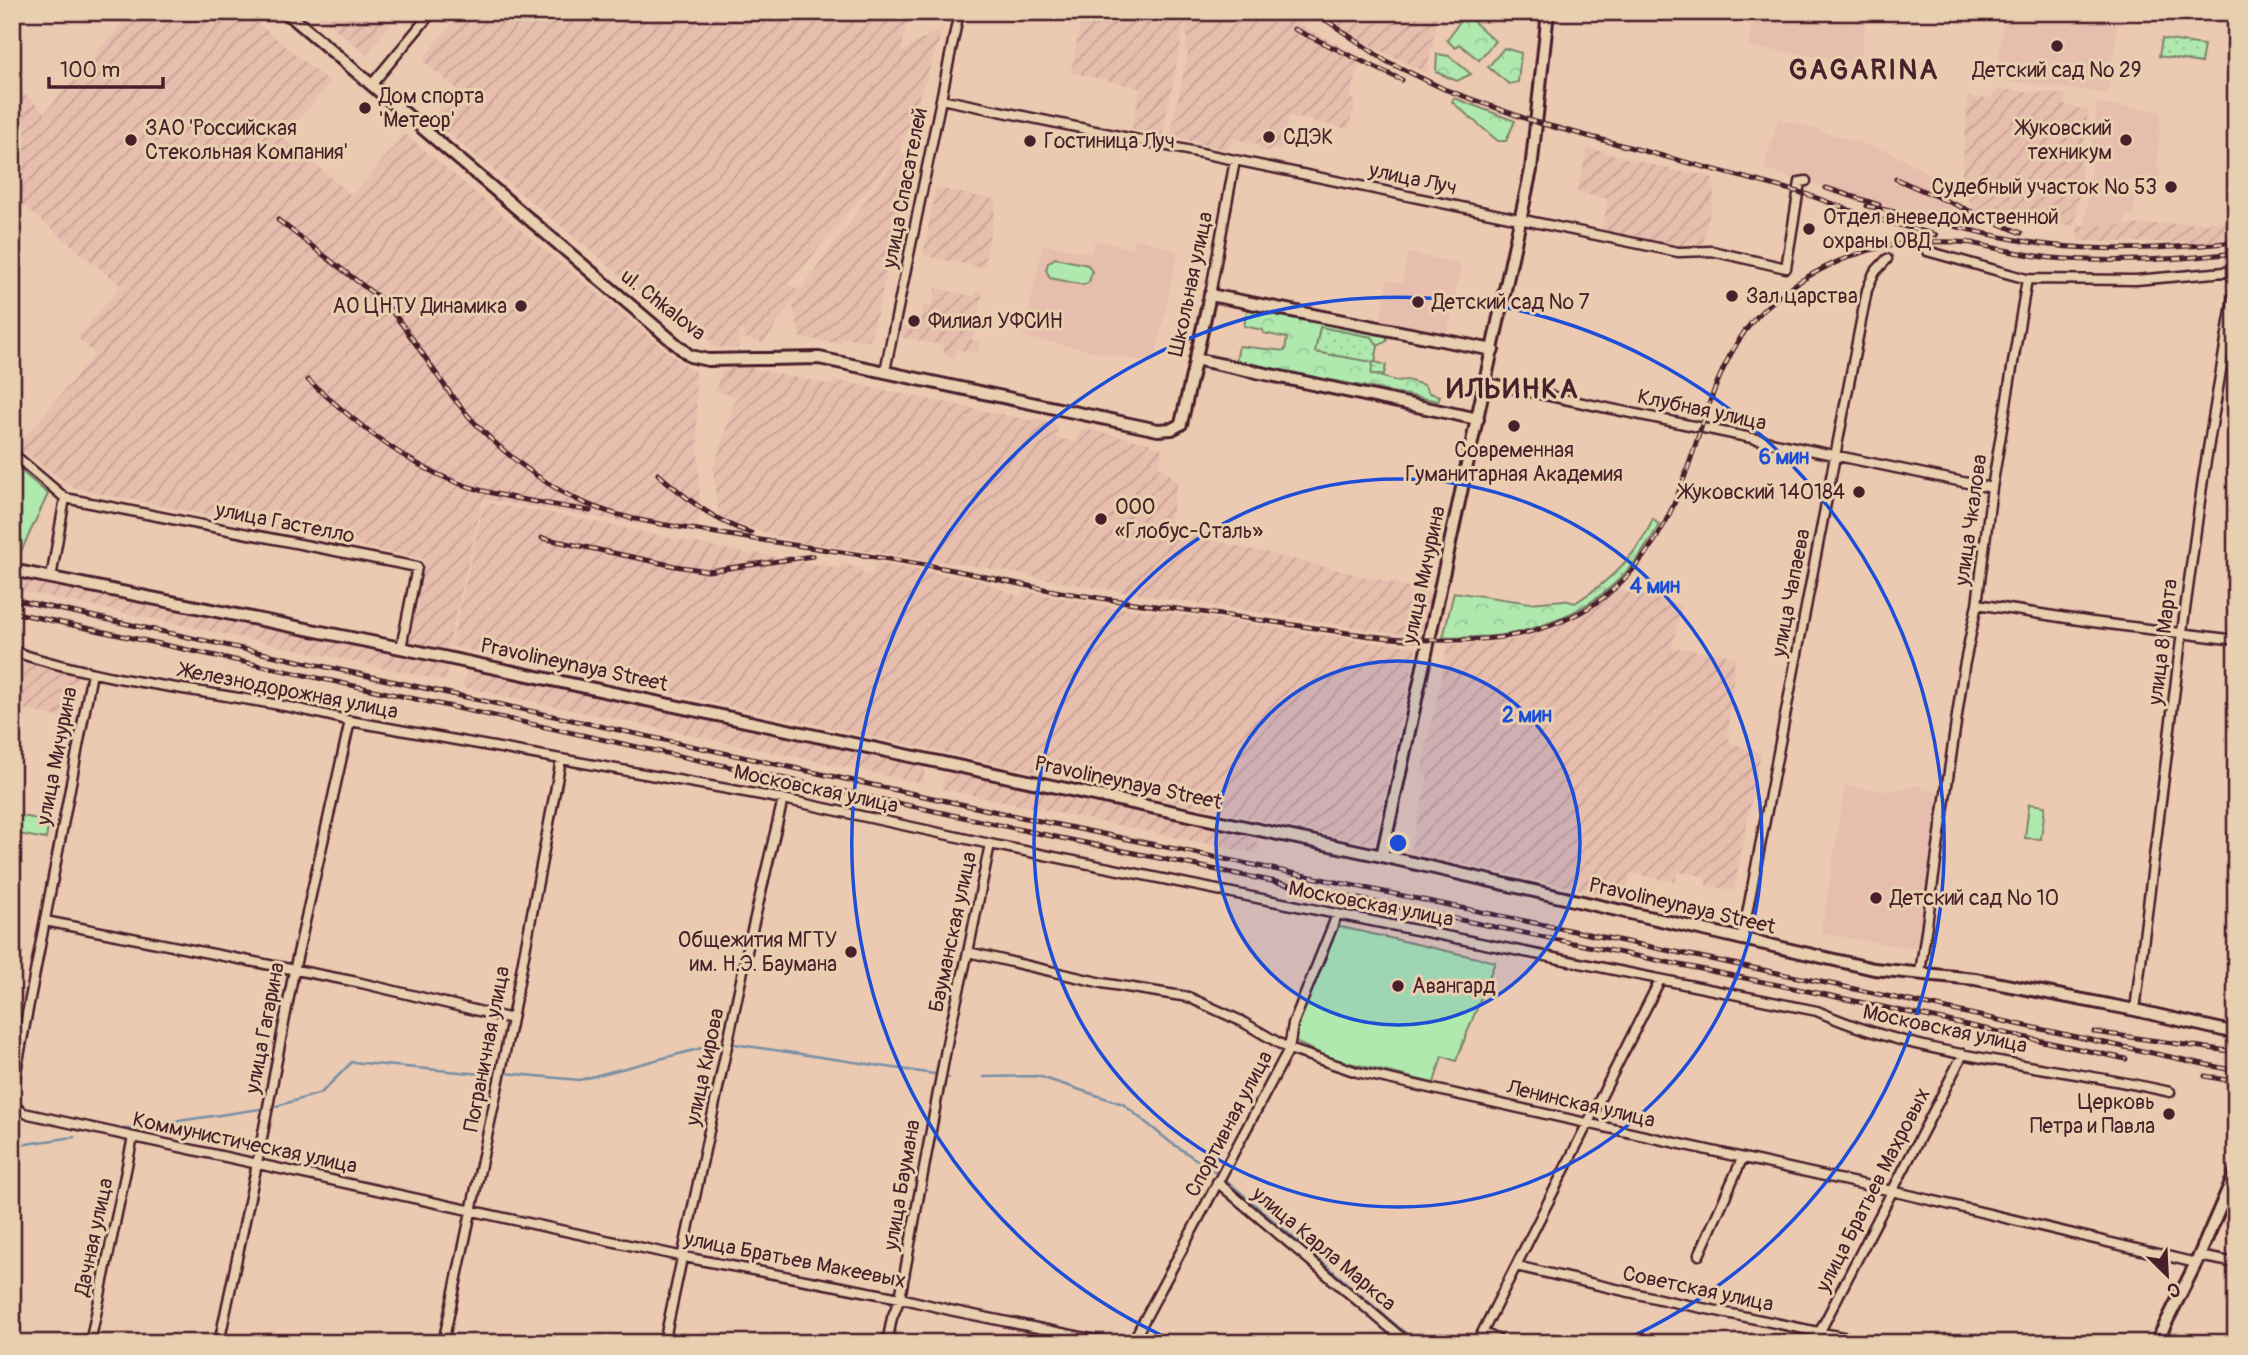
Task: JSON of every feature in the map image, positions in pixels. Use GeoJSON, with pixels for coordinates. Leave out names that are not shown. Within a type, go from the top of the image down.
{"type":"FeatureCollection","features":[{"type":"Feature","properties":{"kind":"main road","name":"ul. Chkalova"},"geometry":{"type":"LineString","coordinates":[[286,12],[690,356],[708,360],[818,358],[1158,430],[1172,429],[1181,424],[1185,415]]}},
{"type":"Feature","properties":{"kind":"main road","name":"улица Мичурина"},"geometry":{"type":"LineString","coordinates":[[1382,856],[1487,383],[1531,170],[1548,12]]}},
{"type":"Feature","properties":{"kind":"main road"},"geometry":{"type":"LineString","coordinates":[[1210,295],[1493,350]]}},
{"type":"Feature","properties":{"kind":"main road","name":"Школьная улица"},"geometry":{"type":"LineString","coordinates":[[1185,415],[1210,295]]}},
{"type":"Feature","properties":{"kind":"main road"},"geometry":{"type":"LineString","coordinates":[[1195,359],[1478,419]]}},
{"type":"Feature","properties":{"kind":"main road","name":"Pravolineynaya Street"},"geometry":{"type":"LineString","coordinates":[[12,570],[401,648],[1382,856],[1874,969],[1975,979],[2136,1010],[2236,1033]]}},
{"type":"Feature","properties":{"kind":"main road"},"geometry":{"type":"LineString","coordinates":[[2156,1343],[2236,1171]]}},
{"type":"Feature","properties":{"kind":"street"},"geometry":{"type":"LineString","coordinates":[[372,84],[432,12]]}},
{"type":"Feature","properties":{"kind":"street","name":"улица Спасателей"},"geometry":{"type":"LineString","coordinates":[[885,371],[959,12]]}},
{"type":"Feature","properties":{"kind":"street","name":"улица Луч"},"geometry":{"type":"LineString","coordinates":[[941,99],[1678,253],[1712,251],[1786,268],[1800,182],[1806,181]]}},
{"type":"Feature","properties":{"kind":"street","name":"Школьная улица"},"geometry":{"type":"LineString","coordinates":[[1210,295],[1235,160]]}},
{"type":"Feature","properties":{"kind":"street"},"geometry":{"type":"LineString","coordinates":[[1927,251],[2027,279],[2136,280],[2236,271]]}},
{"type":"Feature","properties":{"kind":"street","name":"улица Чапаева"},"geometry":{"type":"LineString","coordinates":[[1742,940],[1867,288],[1874,273],[1887,259]]}},
{"type":"Feature","properties":{"kind":"street","name":"улица Чкалова"},"geometry":{"type":"LineString","coordinates":[[1920,973],[1964,667],[1977,604],[1992,488],[2027,279]]}},
{"type":"Feature","properties":{"kind":"street","name":"улица 8 Марта"},"geometry":{"type":"LineString","coordinates":[[2136,1010],[2182,632],[2203,479],[2236,279]]}},
{"type":"Feature","properties":{"kind":"street","name":"Клубная улица"},"geometry":{"type":"LineString","coordinates":[[1487,383],[1992,488]]}},
{"type":"Feature","properties":{"kind":"street","name":"улица Гастелло"},"geometry":{"type":"LineString","coordinates":[[12,453],[65,498],[417,567],[401,648]]}},
{"type":"Feature","properties":{"kind":"street"},"geometry":{"type":"LineString","coordinates":[[51,578],[65,498]]}},
{"type":"Feature","properties":{"kind":"street"},"geometry":{"type":"LineString","coordinates":[[1977,604],[2236,640]]}},
{"type":"Feature","properties":{"kind":"street","name":"Железнодорожная улица"},"geometry":{"type":"LineString","coordinates":[[15,654],[92,673],[302,708],[350,721],[561,760]]}},
{"type":"Feature","properties":{"kind":"street","name":"улица Мичурина"},"geometry":{"type":"LineString","coordinates":[[12,1093],[92,673]]}},
{"type":"Feature","properties":{"kind":"street","name":"улица Гагарина"},"geometry":{"type":"LineString","coordinates":[[219,1343],[294,971],[350,721]]}},
{"type":"Feature","properties":{"kind":"street","name":"Московская улица"},"geometry":{"type":"LineString","coordinates":[[561,760],[783,799],[990,844],[1817,1012],[1855,1028],[1963,1054],[2170,1091]]}},
{"type":"Feature","properties":{"kind":"street","name":"Пограничная улица"},"geometry":{"type":"LineString","coordinates":[[443,1343],[512,1018],[561,760]]}},
{"type":"Feature","properties":{"kind":"street","name":"улица Кирова"},"geometry":{"type":"LineString","coordinates":[[664,1343],[735,1008],[783,799]]}},
{"type":"Feature","properties":{"kind":"street","name":"Бауманская улица"},"geometry":{"type":"LineString","coordinates":[[949,1030],[990,844]]}},
{"type":"Feature","properties":{"kind":"street","name":"Спортивная улица"},"geometry":{"type":"LineString","coordinates":[[1132,1343],[1289,1049],[1293,1024],[1336,915]]}},
{"type":"Feature","properties":{"kind":"street"},"geometry":{"type":"LineString","coordinates":[[45,921],[357,982],[512,1018]]}},
{"type":"Feature","properties":{"kind":"street","name":"Ленинская улица"},"geometry":{"type":"LineString","coordinates":[[968,952],[1102,983],[1188,997],[1241,1021],[1289,1049],[1357,1072],[2197,1259],[2236,1263]]}},
{"type":"Feature","properties":{"kind":"street"},"geometry":{"type":"LineString","coordinates":[[1477,1343],[1660,980]]}},
{"type":"Feature","properties":{"kind":"street","name":"улица Баумана"},"geometry":{"type":"LineString","coordinates":[[887,1343],[892,1318],[900,1298],[949,1030]]}},
{"type":"Feature","properties":{"kind":"street","name":"улица Братьев Махровых"},"geometry":{"type":"LineString","coordinates":[[1814,1343],[1963,1054]]}},
{"type":"Feature","properties":{"kind":"street","name":"Коммунистическая улица"},"geometry":{"type":"LineString","coordinates":[[12,1105],[24,1113],[133,1138],[472,1210]]}},
{"type":"Feature","properties":{"kind":"street","name":"Дачная улица"},"geometry":{"type":"LineString","coordinates":[[90,1343],[133,1138]]}},
{"type":"Feature","properties":{"kind":"street"},"geometry":{"type":"LineString","coordinates":[[1699,1255],[1742,1159]]}},
{"type":"Feature","properties":{"kind":"street","name":"улица Карла Маркса"},"geometry":{"type":"LineString","coordinates":[[1217,1182],[1408,1343]]}},
{"type":"Feature","properties":{"kind":"street","name":"улица Братьев Макеевых"},"geometry":{"type":"LineString","coordinates":[[472,1210],[684,1257],[900,1298],[1111,1343]]}},
{"type":"Feature","properties":{"kind":"street","name":"Советская улица"},"geometry":{"type":"LineString","coordinates":[[1516,1266],[1872,1343]]}},
{"type":"Feature","properties":{"kind":"street"},"geometry":{"type":"LineString","coordinates":[[1483,1332],[1503,1343]]}},
{"type":"Feature","properties":{"kind":"shaded area"},"geometry":{"type":"Polygon","coordinates":[[[133,12],[244,12],[330,83],[283,138],[352,196],[405,134],[695,372],[700,505],[697,533],[483,499],[448,649],[415,645],[409,640],[425,559],[74,488],[17,447],[95,354],[78,338],[121,286],[12,196],[12,102],[21,91],[45,113],[133,12]]]}},
{"type":"Feature","properties":{"kind":"shaded area"},"geometry":{"type":"Polygon","coordinates":[[[315,12],[401,12],[366,54],[315,12]]]}},
{"type":"Feature","properties":{"kind":"shaded area"},"geometry":{"type":"Polygon","coordinates":[[[462,12],[519,12],[526,18],[530,12],[909,12],[901,52],[944,27],[900,150],[789,284],[800,291],[901,152],[914,162],[870,341],[842,337],[841,343],[800,338],[793,307],[799,292],[763,344],[757,340],[743,339],[744,331],[740,331],[738,348],[712,347],[711,341],[700,332],[696,337],[688,331],[432,120],[457,89],[422,60],[462,12]]]}},
{"type":"Feature","properties":{"kind":"shaded area"},"geometry":{"type":"Polygon","coordinates":[[[1043,12],[1187,12],[1162,136],[1132,129],[1140,88],[1071,72],[1081,20],[1043,12]]]}},
{"type":"Feature","properties":{"kind":"shaded area"},"geometry":{"type":"Polygon","coordinates":[[[1189,12],[1261,12],[1287,18],[1361,57],[1350,98],[1356,101],[1348,129],[1289,116],[1283,148],[1279,151],[1260,149],[1257,144],[1233,138],[1230,148],[1225,150],[1173,136],[1171,130],[1188,53],[1185,52],[1188,37],[1184,36],[1189,12]]]}},
{"type":"Feature","properties":{"kind":"shaded area"},"geometry":{"type":"Polygon","coordinates":[[[1319,12],[1438,12],[1427,73],[1360,40],[1319,12]]]}},
{"type":"Feature","properties":{"kind":"shaded area"},"geometry":{"type":"Polygon","coordinates":[[[1754,12],[1867,12],[1860,62],[1749,47],[1754,12]]]}},
{"type":"Feature","properties":{"kind":"shaded area","name":"Детский сад № 29"},"geometry":{"type":"Polygon","coordinates":[[[2004,12],[2119,12],[2108,93],[1997,80],[2004,12]]]}},
{"type":"Feature","properties":{"kind":"shaded area"},"geometry":{"type":"Polygon","coordinates":[[[1999,89],[2065,95],[2064,105],[2088,110],[2075,226],[1999,219],[1981,213],[1971,206],[1962,174],[1968,97],[1989,99],[1999,89]]]}},
{"type":"Feature","properties":{"kind":"shaded area","name":"Жуковский техникум"},"geometry":{"type":"Polygon","coordinates":[[[2097,104],[2161,111],[2157,168],[2160,169],[2159,185],[2157,180],[2128,181],[2128,190],[2136,191],[2134,215],[2126,215],[2124,230],[2085,225],[2097,104]]]}},
{"type":"Feature","properties":{"kind":"shaded area"},"geometry":{"type":"Polygon","coordinates":[[[1778,118],[1889,152],[1952,186],[1949,221],[1939,222],[1764,169],[1778,118]]]}},
{"type":"Feature","properties":{"kind":"shaded area"},"geometry":{"type":"Polygon","coordinates":[[[1588,148],[1713,178],[1714,194],[1703,244],[1696,249],[1602,230],[1608,199],[1577,192],[1588,148]]]}},
{"type":"Feature","properties":{"kind":"shaded area"},"geometry":{"type":"Polygon","coordinates":[[[936,188],[997,200],[983,268],[923,255],[936,188]]]}},
{"type":"Feature","properties":{"kind":"shaded area"},"geometry":{"type":"Polygon","coordinates":[[[2236,222],[2236,240],[2218,243],[2078,241],[2077,226],[2236,222]]]}},
{"type":"Feature","properties":{"kind":"shaded area"},"geometry":{"type":"Polygon","coordinates":[[[1134,238],[1178,251],[1154,363],[1024,337],[1043,244],[1092,254],[1095,240],[1132,249],[1134,238]]]}},
{"type":"Feature","properties":{"kind":"shaded area","name":"Детский сад № 7"},"geometry":{"type":"Polygon","coordinates":[[[1408,253],[1461,264],[1447,334],[1380,320],[1388,280],[1402,283],[1408,253]]]}},
{"type":"Feature","properties":{"kind":"shaded area"},"geometry":{"type":"Polygon","coordinates":[[[936,288],[975,297],[977,290],[983,291],[972,340],[979,342],[977,353],[957,349],[954,358],[943,355],[945,346],[902,337],[904,326],[918,329],[924,305],[932,306],[936,288]]]}},
{"type":"Feature","properties":{"kind":"shaded area"},"geometry":{"type":"Polygon","coordinates":[[[749,365],[753,369],[833,385],[835,380],[1033,421],[1035,418],[1058,425],[1056,438],[1077,442],[1081,429],[1085,429],[1149,443],[1150,446],[1162,449],[1158,465],[1178,482],[1170,521],[1181,533],[1431,592],[1422,630],[1419,630],[1418,637],[1079,585],[982,567],[798,542],[727,521],[719,517],[713,470],[736,397],[715,391],[723,369],[728,366],[749,365]]]}},
{"type":"Feature","properties":{"kind":"shaded area"},"geometry":{"type":"Polygon","coordinates":[[[486,503],[546,512],[753,555],[756,553],[776,557],[778,563],[791,560],[839,569],[842,564],[862,568],[862,574],[872,576],[876,563],[982,581],[1021,598],[1024,591],[1105,606],[1413,646],[1416,649],[1374,845],[451,646],[486,503]]]}},
{"type":"Feature","properties":{"kind":"shaded area"},"geometry":{"type":"Polygon","coordinates":[[[12,576],[449,664],[446,681],[12,589],[12,576]]]}},
{"type":"Feature","properties":{"kind":"shaded area"},"geometry":{"type":"Polygon","coordinates":[[[1617,589],[1682,605],[1672,647],[1735,656],[1728,736],[1731,743],[1761,753],[1734,890],[1706,886],[1706,876],[1678,872],[1675,882],[1630,873],[1625,899],[1410,853],[1428,776],[1421,774],[1448,645],[1503,642],[1533,635],[1577,616],[1617,589]]]}},
{"type":"Feature","properties":{"kind":"shaded area"},"geometry":{"type":"Polygon","coordinates":[[[24,660],[78,672],[68,719],[13,707],[24,660]]]}},
{"type":"Feature","properties":{"kind":"shaded area"},"geometry":{"type":"Polygon","coordinates":[[[468,667],[926,765],[922,783],[462,687],[468,667]]]}},
{"type":"Feature","properties":{"kind":"shaded area"},"geometry":{"type":"Polygon","coordinates":[[[949,771],[1257,838],[1259,848],[1257,854],[942,789],[945,774],[949,771]]]}},
{"type":"Feature","properties":{"kind":"shaded area","name":"Детский сад № 10"},"geometry":{"type":"Polygon","coordinates":[[[1921,785],[1923,790],[1941,792],[1918,949],[1821,933],[1845,786],[1887,791],[1921,785]]]}},
{"type":"Feature","properties":{"kind":"green space"},"geometry":{"type":"Polygon","coordinates":[[[1465,14],[1495,41],[1479,60],[1459,44],[1455,48],[1447,40],[1465,14]]]}},
{"type":"Feature","properties":{"kind":"green space"},"geometry":{"type":"Polygon","coordinates":[[[2162,39],[2204,45],[2201,63],[2159,56],[2162,39]]]}},
{"type":"Feature","properties":{"kind":"green space"},"geometry":{"type":"Polygon","coordinates":[[[1504,48],[1521,53],[1518,82],[1509,84],[1488,67],[1504,48]]]}},
{"type":"Feature","properties":{"kind":"green space"},"geometry":{"type":"Polygon","coordinates":[[[1437,54],[1449,56],[1471,74],[1457,81],[1436,72],[1437,54]]]}},
{"type":"Feature","properties":{"kind":"green space"},"geometry":{"type":"Polygon","coordinates":[[[1454,98],[1515,121],[1506,141],[1498,141],[1452,102],[1454,98]]]}},
{"type":"Feature","properties":{"kind":"green space"},"geometry":{"type":"Polygon","coordinates":[[[1055,258],[1088,265],[1092,272],[1089,282],[1084,285],[1050,278],[1046,270],[1048,263],[1055,258]]]}},
{"type":"Feature","properties":{"kind":"green space"},"geometry":{"type":"Polygon","coordinates":[[[1247,310],[1308,321],[1310,315],[1387,330],[1387,341],[1378,346],[1372,337],[1316,352],[1373,362],[1372,374],[1424,385],[1429,393],[1440,396],[1438,401],[1236,361],[1239,346],[1285,351],[1287,338],[1244,326],[1247,310]]]}},
{"type":"Feature","properties":{"kind":"green space"},"geometry":{"type":"Polygon","coordinates":[[[1320,327],[1372,337],[1378,346],[1375,362],[1386,365],[1384,374],[1371,374],[1373,362],[1315,352],[1320,327]]]}},
{"type":"Feature","properties":{"kind":"green space"},"geometry":{"type":"Polygon","coordinates":[[[12,463],[48,494],[16,562],[12,561],[12,463]]]}},
{"type":"Feature","properties":{"kind":"green space"},"geometry":{"type":"Polygon","coordinates":[[[1653,519],[1659,525],[1635,562],[1612,586],[1581,608],[1546,624],[1510,634],[1443,638],[1454,592],[1530,603],[1564,600],[1575,603],[1620,567],[1639,544],[1653,519]]]}},
{"type":"Feature","properties":{"kind":"green space"},"geometry":{"type":"Polygon","coordinates":[[[2029,804],[2045,806],[2041,839],[2025,838],[2029,804]]]}},
{"type":"Feature","properties":{"kind":"green space"},"geometry":{"type":"Polygon","coordinates":[[[16,815],[49,821],[46,839],[13,833],[16,815]]]}},
{"type":"Feature","properties":{"kind":"green space","name":"Авангард"},"geometry":{"type":"Polygon","coordinates":[[[1337,926],[1495,962],[1456,1061],[1442,1056],[1434,1083],[1333,1059],[1295,1042],[1301,1011],[1337,926]]]}},
{"type":"Feature","properties":{"kind":"waterway"},"geometry":{"type":"LineString","coordinates":[[505,1073],[579,1080],[725,1042]]}},
{"type":"Feature","properties":{"kind":"waterway"},"geometry":{"type":"LineString","coordinates":[[734,1044],[934,1074]]}},
{"type":"Feature","properties":{"kind":"waterway"},"geometry":{"type":"LineString","coordinates":[[273,1107],[321,1093],[352,1062],[492,1075]]}},
{"type":"Feature","properties":{"kind":"waterway"},"geometry":{"type":"LineString","coordinates":[[984,1077],[1038,1076],[1123,1104],[1170,1142],[1215,1172]]}},
{"type":"Feature","properties":{"kind":"waterway"},"geometry":{"type":"LineString","coordinates":[[118,1130],[260,1109]]}},
{"type":"Feature","properties":{"kind":"waterway"},"geometry":{"type":"LineString","coordinates":[[12,1146],[74,1137]]}},
{"type":"Feature","properties":{"kind":"waterway"},"geometry":{"type":"LineString","coordinates":[[1226,1180],[1417,1343]]}},
{"type":"Feature","properties":{"kind":"railway"},"geometry":{"type":"LineString","coordinates":[[1314,12],[1386,61],[1444,89],[1535,122],[1806,194],[1863,215],[1936,235]]}},
{"type":"Feature","properties":{"kind":"railway"},"geometry":{"type":"LineString","coordinates":[[1294,29],[1402,80]]}},
{"type":"Feature","properties":{"kind":"railway"},"geometry":{"type":"LineString","coordinates":[[1896,179],[2021,233]]}},
{"type":"Feature","properties":{"kind":"railway"},"geometry":{"type":"LineString","coordinates":[[1826,188],[1879,205]]}},
{"type":"Feature","properties":{"kind":"railway"},"geometry":{"type":"LineString","coordinates":[[1867,206],[2049,245],[2143,248],[2236,242]]}},
{"type":"Feature","properties":{"kind":"railway"},"geometry":{"type":"LineString","coordinates":[[278,220],[383,301],[456,401],[492,440],[549,484],[598,509],[653,523],[926,565],[1066,593],[1353,634],[1434,640],[1473,640],[1527,633],[1581,612],[1623,580],[1636,567],[1666,522],[1713,394],[1732,351],[1753,321],[1782,294],[1826,267],[1881,247],[1916,242],[1974,243]]}},
{"type":"Feature","properties":{"kind":"railway"},"geometry":{"type":"LineString","coordinates":[[1967,242],[2030,255],[2075,260],[2144,260],[2236,253]]}},
{"type":"Feature","properties":{"kind":"railway"},"geometry":{"type":"LineString","coordinates":[[308,380],[378,438],[437,474],[490,493],[590,511]]}},
{"type":"Feature","properties":{"kind":"railway"},"geometry":{"type":"LineString","coordinates":[[658,474],[713,516],[751,533]]}},
{"type":"Feature","properties":{"kind":"railway"},"geometry":{"type":"LineString","coordinates":[[542,538],[708,571],[813,556]]}},
{"type":"Feature","properties":{"kind":"railway"},"geometry":{"type":"LineString","coordinates":[[12,599],[1030,819],[1831,984],[2236,1071]]}},
{"type":"Feature","properties":{"kind":"railway"},"geometry":{"type":"LineString","coordinates":[[12,612],[1027,831],[2126,1059]]}},
{"type":"Feature","properties":{"kind":"railway"},"geometry":{"type":"LineString","coordinates":[[2094,1032],[2236,1052]]}},
{"type":"Feature","properties":{"kind":"railway"},"geometry":{"type":"LineString","coordinates":[[2205,1076],[2236,1082]]}},
{"type":"Feature","properties":{"kind":"place","name":"Детский сад № 29"},"geometry":{"type":"Point","coordinates":[2057,46]}},
{"type":"Feature","properties":{"kind":"place","name":"Дом спорта 'Метеор'"},"geometry":{"type":"Point","coordinates":[365,108]}},
{"type":"Feature","properties":{"kind":"place","name":"СДЭК"},"geometry":{"type":"Point","coordinates":[1269,137]}},
{"type":"Feature","properties":{"kind":"place","name":"ЗАО 'Российская Стекольная Компания'"},"geometry":{"type":"Point","coordinates":[131,140]}},
{"type":"Feature","properties":{"kind":"place","name":"Жуковский техникум"},"geometry":{"type":"Point","coordinates":[2126,140]}},
{"type":"Feature","properties":{"kind":"place","name":"Гостиница Луч"},"geometry":{"type":"Point","coordinates":[1030,141]}},
{"type":"Feature","properties":{"kind":"place","name":"Судебный участок № 53"},"geometry":{"type":"Point","coordinates":[2171,187]}},
{"type":"Feature","properties":{"kind":"place","name":"Отдел вневедомственной охраны ОВД"},"geometry":{"type":"Point","coordinates":[1809,229]}},
{"type":"Feature","properties":{"kind":"place","name":"Зал царства"},"geometry":{"type":"Point","coordinates":[1732,296]}},
{"type":"Feature","properties":{"kind":"place","name":"Детский сад № 7"},"geometry":{"type":"Point","coordinates":[1418,302]}},
{"type":"Feature","properties":{"kind":"place","name":"АО ЦНТУ Динамика"},"geometry":{"type":"Point","coordinates":[521,306]}},
{"type":"Feature","properties":{"kind":"place","name":"Филиал УФСИН"},"geometry":{"type":"Point","coordinates":[914,321]}},
{"type":"Feature","properties":{"kind":"place","name":"Современная Гуманитарная Академия"},"geometry":{"type":"Point","coordinates":[1514,426]}},
{"type":"Feature","properties":{"kind":"place","name":"Жуковский 140184"},"geometry":{"type":"Point","coordinates":[1859,492]}},
{"type":"Feature","properties":{"kind":"place","name":"ООО «Глобус-Сталь»"},"geometry":{"type":"Point","coordinates":[1101,519]}},
{"type":"Feature","properties":{"kind":"place","name":"Детский сад № 10"},"geometry":{"type":"Point","coordinates":[1876,898]}},
{"type":"Feature","properties":{"kind":"place","name":"Общежития МГТУ им. Н.Э. Баумана"},"geometry":{"type":"Point","coordinates":[851,952]}},
{"type":"Feature","properties":{"kind":"place","name":"Авангард"},"geometry":{"type":"Point","coordinates":[1398,986]}},
{"type":"Feature","properties":{"kind":"place","name":"Церковь Петра и Павла"},"geometry":{"type":"Point","coordinates":[2169,1114]}},
{"type":"Feature","properties":{"kind":"district","name":"GAGARINA"},"geometry":{"type":"Point","coordinates":[1864,70]}},
{"type":"Feature","properties":{"kind":"district","name":"ИЛЬИНКА"},"geometry":{"type":"Point","coordinates":[1513,389]}}]}
